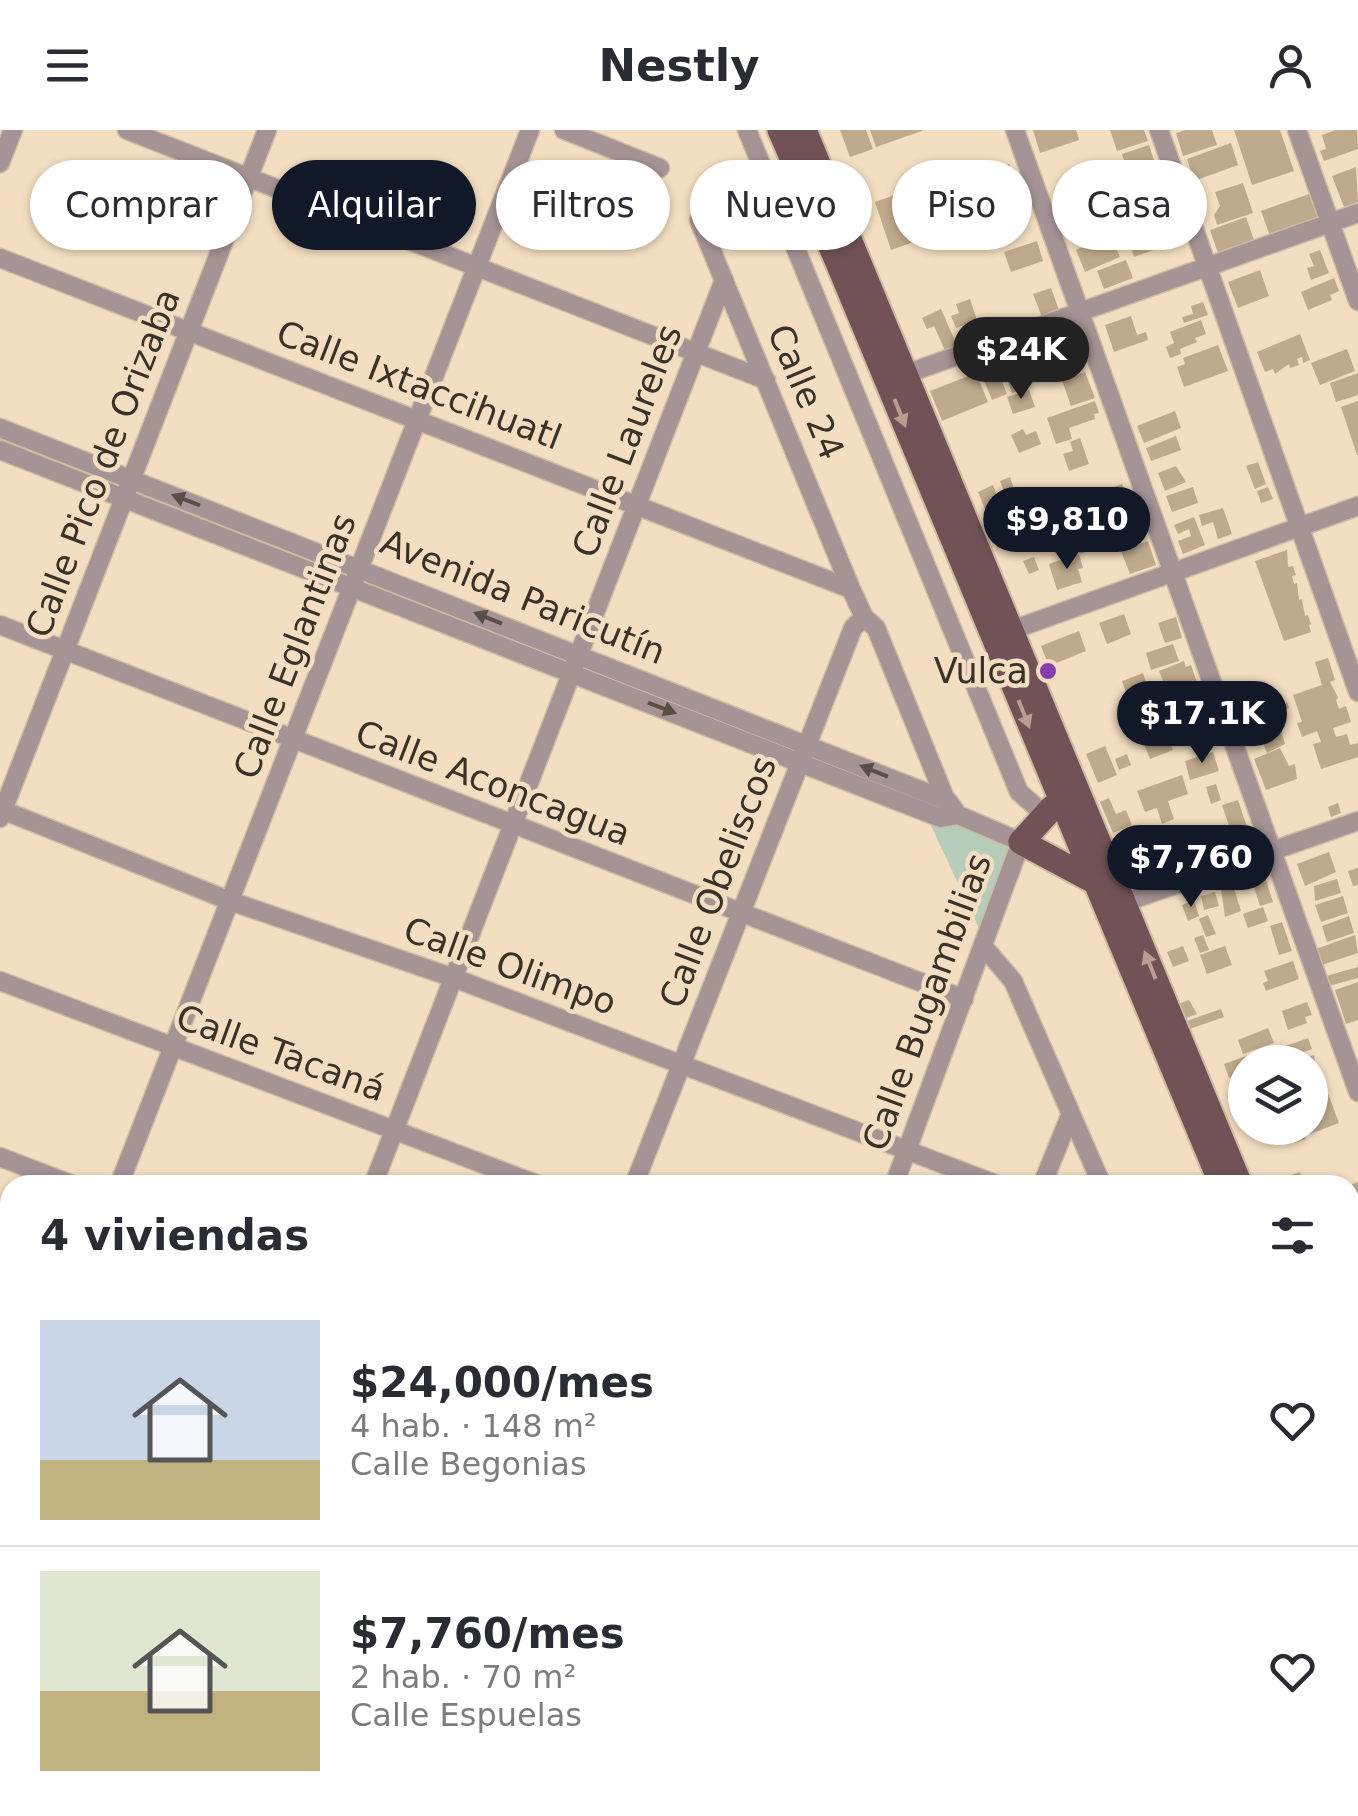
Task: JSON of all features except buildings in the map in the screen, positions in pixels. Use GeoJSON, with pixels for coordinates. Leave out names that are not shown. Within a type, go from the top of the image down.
{"type":"FeatureCollection","features":[{"type":"Feature","properties":{"kind":"main road"},"geometry":{"type":"LineString","coordinates":[[780,130],[1057,796],[1085,833],[1218,1175]]}},
{"type":"Feature","properties":{"kind":"main road"},"geometry":{"type":"LineString","coordinates":[[804,130],[1012,630],[1057,796]]}},
{"type":"Feature","properties":{"kind":"main road"},"geometry":{"type":"LineString","coordinates":[[1021,842],[1057,796]]}},
{"type":"Feature","properties":{"kind":"main road"},"geometry":{"type":"LineString","coordinates":[[1021,842],[1085,833]]}},
{"type":"Feature","properties":{"kind":"main road"},"geometry":{"type":"LineString","coordinates":[[1085,833],[1092,880]]}},
{"type":"Feature","properties":{"kind":"main road"},"geometry":{"type":"LineString","coordinates":[[1021,842],[1092,880],[1115,906],[1236,1175]]}},
{"type":"Feature","properties":{"kind":"street"},"geometry":{"type":"LineString","coordinates":[[0,164],[13,130]]}},
{"type":"Feature","properties":{"kind":"street"},"geometry":{"type":"LineString","coordinates":[[127,130],[203,160]]}},
{"type":"Feature","properties":{"kind":"street","name":"Calle Pico de Orizaba"},"geometry":{"type":"LineString","coordinates":[[252,168],[267,130]]}},
{"type":"Feature","properties":{"kind":"street","name":"Calle Eglantinas"},"geometry":{"type":"LineString","coordinates":[[124,1175],[530,130]]}},
{"type":"Feature","properties":{"kind":"street"},"geometry":{"type":"LineString","coordinates":[[564,130],[640,160]]}},
{"type":"Feature","properties":{"kind":"street"},"geometry":{"type":"LineString","coordinates":[[748,130],[810,290],[1019,792],[1057,796]]}},
{"type":"Feature","properties":{"kind":"street"},"geometry":{"type":"LineString","coordinates":[[1015,130],[1358,1092]]}},
{"type":"Feature","properties":{"kind":"street"},"geometry":{"type":"LineString","coordinates":[[1159,130],[1358,692]]}},
{"type":"Feature","properties":{"kind":"street"},"geometry":{"type":"LineString","coordinates":[[1297,130],[1358,302]]}},
{"type":"Feature","properties":{"kind":"street"},"geometry":{"type":"LineString","coordinates":[[252,180],[766,380]]}},
{"type":"Feature","properties":{"kind":"street"},"geometry":{"type":"LineString","coordinates":[[906,374],[1358,213]]}},
{"type":"Feature","properties":{"kind":"street","name":"Calle Pico de Orizaba"},"geometry":{"type":"LineString","coordinates":[[1,813],[220,250]]}},
{"type":"Feature","properties":{"kind":"street","name":"Calle 24"},"geometry":{"type":"LineString","coordinates":[[712,250],[851,589]]}},
{"type":"Feature","properties":{"kind":"street","name":"Calle Ixtaccihuatl"},"geometry":{"type":"LineString","coordinates":[[0,258],[851,589]]}},
{"type":"Feature","properties":{"kind":"street","name":"Calle Laureles"},"geometry":{"type":"LineString","coordinates":[[377,1175],[724,280]]}},
{"type":"Feature","properties":{"kind":"street","name":"Avenida Paricutín"},"geometry":{"type":"LineString","coordinates":[[0,428],[360,567],[575,663]]}},
{"type":"Feature","properties":{"kind":"street","name":"Avenida Paricutín"},"geometry":{"type":"LineString","coordinates":[[0,450],[353,586],[575,663],[1021,842]]}},
{"type":"Feature","properties":{"kind":"street"},"geometry":{"type":"LineString","coordinates":[[1012,630],[1358,506]]}},
{"type":"Feature","properties":{"kind":"street"},"geometry":{"type":"LineString","coordinates":[[851,589],[862,612],[876,628],[949,811]]}},
{"type":"Feature","properties":{"kind":"street","name":"Calle Obeliscos"},"geometry":{"type":"LineString","coordinates":[[638,1175],[862,612]]}},
{"type":"Feature","properties":{"kind":"street","name":"Calle Aconcagua"},"geometry":{"type":"LineString","coordinates":[[0,625],[964,999]]}},
{"type":"Feature","properties":{"kind":"street","name":"Calle Olimpo"},"geometry":{"type":"LineString","coordinates":[[1,813],[230,900],[454,978],[972,1175]]}},
{"type":"Feature","properties":{"kind":"street"},"geometry":{"type":"LineString","coordinates":[[1115,906],[1358,821]]}},
{"type":"Feature","properties":{"kind":"street","name":"Calle Bugambilias"},"geometry":{"type":"LineString","coordinates":[[898,1175],[1021,842]]}},
{"type":"Feature","properties":{"kind":"street"},"geometry":{"type":"LineString","coordinates":[[983,946],[1013,981],[1097,1175]]}},
{"type":"Feature","properties":{"kind":"street","name":"Calle Tacaná"},"geometry":{"type":"LineString","coordinates":[[0,980],[513,1175]]}},
{"type":"Feature","properties":{"kind":"street"},"geometry":{"type":"LineString","coordinates":[[1046,1175],[1070,1116]]}},
{"type":"Feature","properties":{"kind":"street"},"geometry":{"type":"LineString","coordinates":[[0,1157],[47,1175]]}},
{"type":"Feature","properties":{"kind":"green space"},"geometry":{"type":"Polygon","coordinates":[[[946,816],[1019,843],[983,937],[927,817],[946,816]]]}},
{"type":"Feature","properties":{"kind":"place","name":"Vulca"},"geometry":{"type":"Point","coordinates":[1048,671]}}]}
